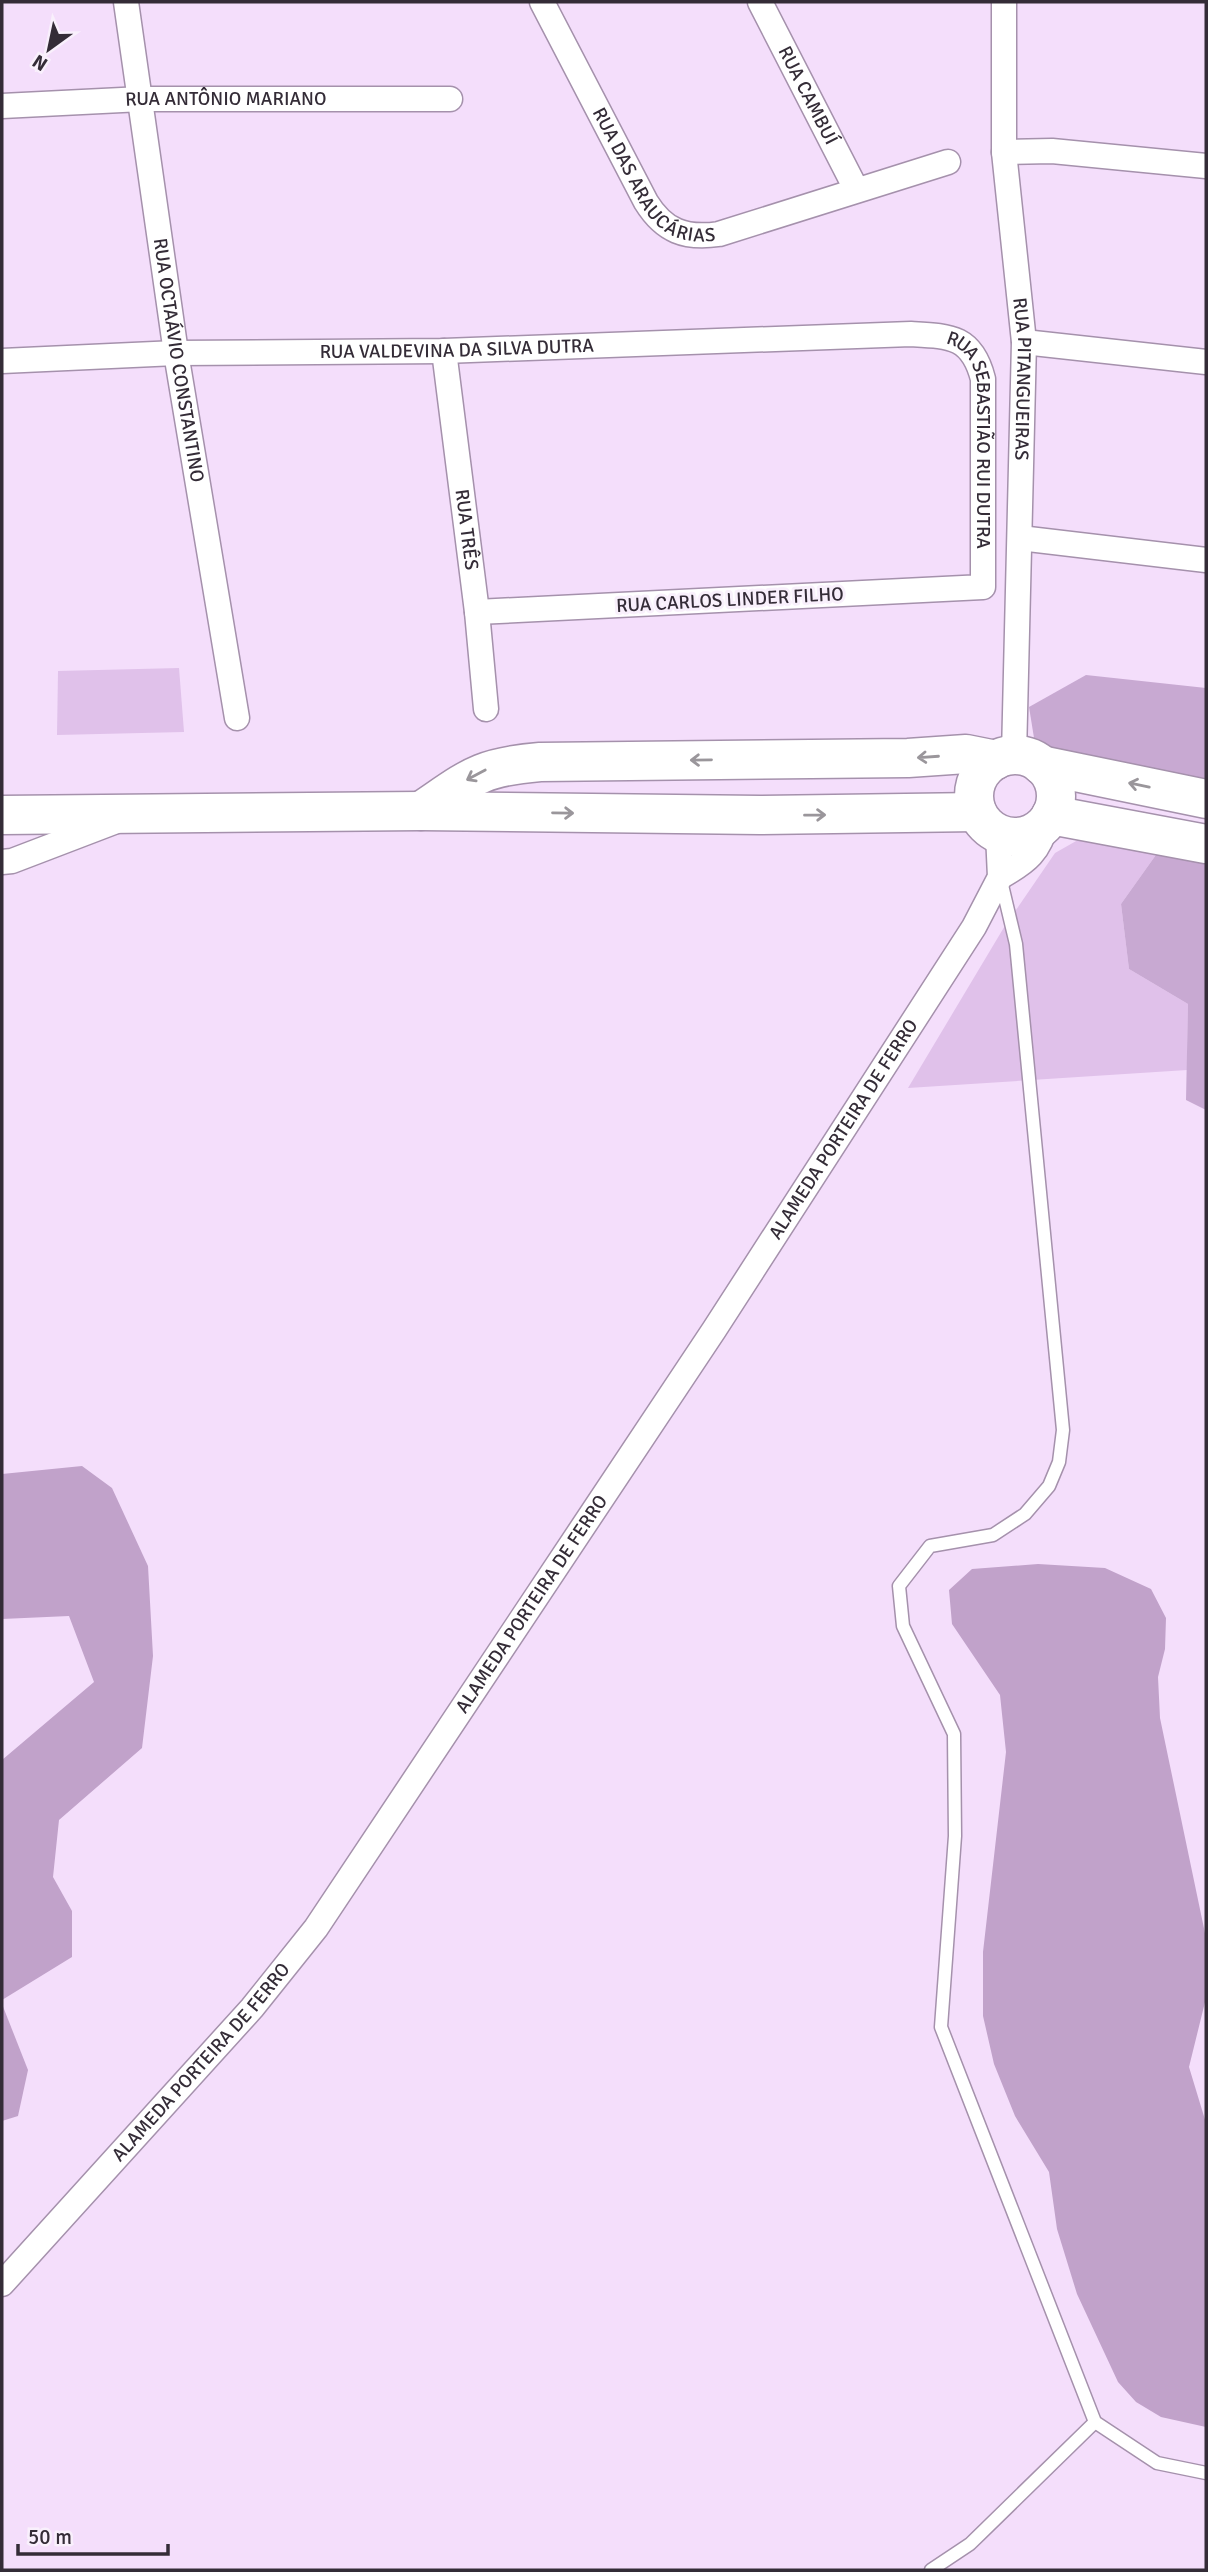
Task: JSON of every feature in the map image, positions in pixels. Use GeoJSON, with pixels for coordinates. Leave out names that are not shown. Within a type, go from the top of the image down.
{"type":"FeatureCollection","features":[{"type":"Feature","properties":{"kind":"main road"},"geometry":{"type":"LineString","coordinates":[[421,811],[477,773],[500,765],[966,754],[1017,760],[1206,799]]}},
{"type":"Feature","properties":{"kind":"main road"},"geometry":{"type":"LineString","coordinates":[[760,816],[762,759]]}},
{"type":"Feature","properties":{"kind":"main road"},"geometry":{"type":"LineString","coordinates":[[2,815],[421,811],[760,816],[987,823],[1008,836],[1029,835],[1049,818],[1055,789],[1017,760],[987,766],[976,782],[974,792],[987,823]]}},
{"type":"Feature","properties":{"kind":"main road"},"geometry":{"type":"LineString","coordinates":[[1049,818],[1206,845]]}},
{"type":"Feature","properties":{"kind":"street","name":"RUA OCTAÁVIO CONSTANTINO"},"geometry":{"type":"LineString","coordinates":[[126,2],[142,99],[176,353],[237,718]]}},
{"type":"Feature","properties":{"kind":"street","name":"RUA DAS ARAUCÁRIAS"},"geometry":{"type":"LineString","coordinates":[[542,2],[646,202],[656,218],[669,229],[694,237],[719,234],[948,162]]}},
{"type":"Feature","properties":{"kind":"street","name":"RUA CAMBUÍ"},"geometry":{"type":"LineString","coordinates":[[760,2],[856,189]]}},
{"type":"Feature","properties":{"kind":"street","name":"RUA PITANGUEIRAS"},"geometry":{"type":"LineString","coordinates":[[1003,2],[1004,152],[1024,342],[1017,760]]}},
{"type":"Feature","properties":{"kind":"street","name":"RUA ANTÔNIO MARIANO"},"geometry":{"type":"LineString","coordinates":[[2,106],[142,99],[450,99]]}},
{"type":"Feature","properties":{"kind":"street"},"geometry":{"type":"LineString","coordinates":[[1004,152],[1052,151],[1206,166]]}},
{"type":"Feature","properties":{"kind":"street","name":"RUA VALDEVINA DA SILVA DUTRA"},"geometry":{"type":"LineString","coordinates":[[2,361],[176,353],[444,351],[911,334]]}},
{"type":"Feature","properties":{"kind":"street","name":"RUA SEBASTIÃO RUI DUTRA"},"geometry":{"type":"LineString","coordinates":[[911,334],[945,335],[965,344],[978,360],[983,379],[983,587]]}},
{"type":"Feature","properties":{"kind":"street"},"geometry":{"type":"LineString","coordinates":[[1024,342],[1206,362]]}},
{"type":"Feature","properties":{"kind":"street","name":"RUA TRÊS"},"geometry":{"type":"LineString","coordinates":[[444,351],[477,612],[486,709]]}},
{"type":"Feature","properties":{"kind":"street"},"geometry":{"type":"LineString","coordinates":[[1020,538],[1206,560]]}},
{"type":"Feature","properties":{"kind":"street","name":"RUA CARLOS LINDER FILHO"},"geometry":{"type":"LineString","coordinates":[[477,612],[983,587]]}},
{"type":"Feature","properties":{"kind":"street"},"geometry":{"type":"LineString","coordinates":[[2,862],[12,861],[135,814]]}},
{"type":"Feature","properties":{"kind":"street"},"geometry":{"type":"LineString","coordinates":[[987,823],[1000,877],[1033,856],[1049,818]]}},
{"type":"Feature","properties":{"kind":"street","name":"ALAMEDA PORTEIRA DE FERRO"},"geometry":{"type":"LineString","coordinates":[[2,2284],[252,2008],[316,1928],[728,1309],[940,981],[974,927],[1000,877]]}},
{"type":"Feature","properties":{"kind":"lane"},"geometry":{"type":"LineString","coordinates":[[1000,877],[1016,944],[1063,1430],[1059,1462],[1049,1486],[1025,1514],[993,1535],[930,1546],[899,1586],[903,1626],[954,1734],[956,1836],[941,2027],[1095,2422],[1157,2463],[1206,2473]]}},
{"type":"Feature","properties":{"kind":"lane"},"geometry":{"type":"LineString","coordinates":[[930,2570],[970,2544],[1095,2422]]}},
{"type":"Feature","properties":{"kind":"shaded area"},"geometry":{"type":"Polygon","coordinates":[[[179,668],[184,732],[57,735],[58,671],[179,668]]]}},
{"type":"Feature","properties":{"kind":"shaded area"},"geometry":{"type":"Polygon","coordinates":[[[1086,675],[1206,688],[1206,779],[1035,744],[1029,707],[1086,675]]]}},
{"type":"Feature","properties":{"kind":"shaded area"},"geometry":{"type":"Polygon","coordinates":[[[1085,836],[1158,852],[1121,904],[1129,969],[1188,1004],[1187,1070],[908,1088],[1003,929],[1055,853],[1085,836]]]}},
{"type":"Feature","properties":{"kind":"shaded area"},"geometry":{"type":"Polygon","coordinates":[[[1158,852],[1206,863],[1206,1110],[1186,1100],[1188,1004],[1129,969],[1121,904],[1158,852]]]}},
{"type":"Feature","properties":{"kind":"shaded area"},"geometry":{"type":"Polygon","coordinates":[[[82,1466],[112,1488],[148,1566],[153,1656],[142,1748],[59,1820],[53,1877],[72,1911],[72,1957],[2,2000],[2,1760],[94,1682],[69,1616],[2,1619],[2,1474],[82,1466]]]}},
{"type":"Feature","properties":{"kind":"shaded area"},"geometry":{"type":"Polygon","coordinates":[[[1038,1564],[1105,1568],[1151,1589],[1166,1618],[1165,1649],[1158,1677],[1160,1718],[1206,1938],[1206,1998],[1189,2067],[1206,2123],[1206,2427],[1161,2417],[1136,2402],[1118,2382],[1077,2294],[1057,2229],[1049,2172],[1015,2116],[994,2064],[983,2016],[983,1952],[1006,1752],[1000,1695],[952,1624],[949,1590],[972,1569],[1038,1564]]]}},
{"type":"Feature","properties":{"kind":"shaded area"},"geometry":{"type":"Polygon","coordinates":[[[2,2004],[28,2070],[18,2116],[2,2121],[2,2004]]]}}]}
